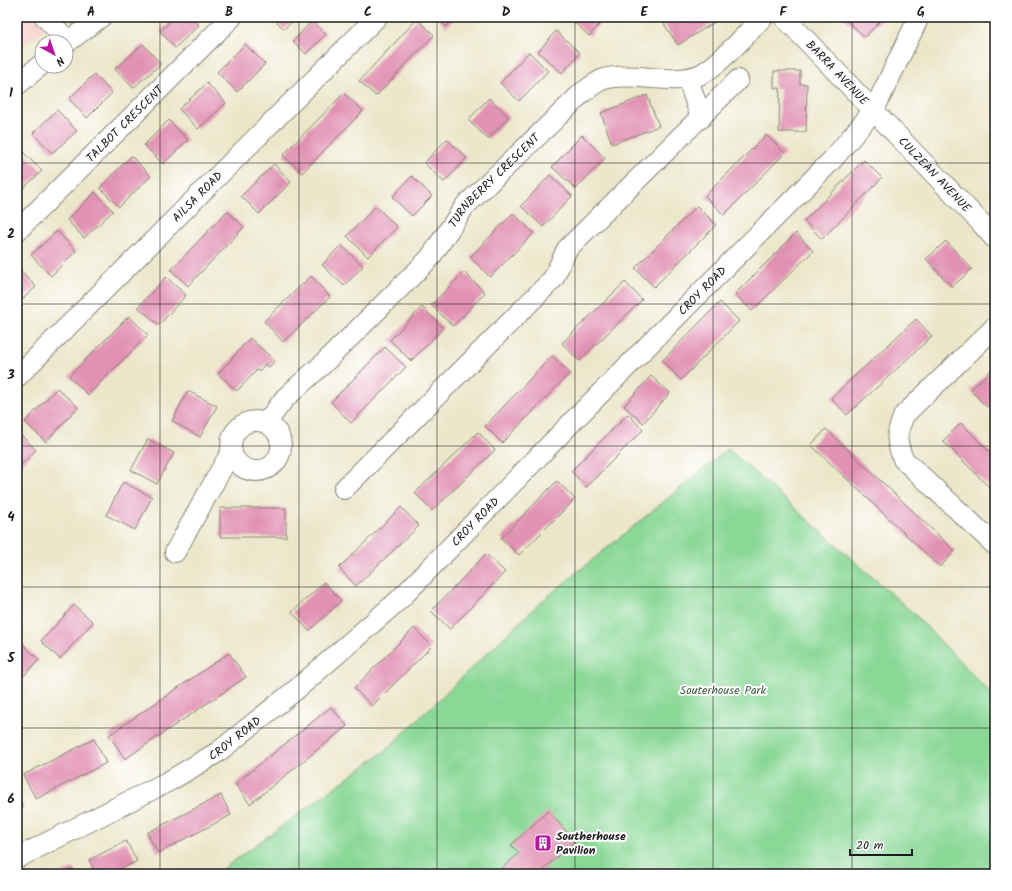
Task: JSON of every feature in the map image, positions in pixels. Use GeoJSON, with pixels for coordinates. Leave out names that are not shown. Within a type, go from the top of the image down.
{"type":"FeatureCollection","features":[{"type":"Feature","properties":{"kind":"street"},"geometry":{"type":"LineString","coordinates":[[45,17],[60,34]]}},
{"type":"Feature","properties":{"kind":"street"},"geometry":{"type":"LineString","coordinates":[[74,37],[101,17]]}},
{"type":"Feature","properties":{"kind":"street","name":"TALBOT CRESCENT"},"geometry":{"type":"LineString","coordinates":[[17,231],[232,17]]}},
{"type":"Feature","properties":{"kind":"street","name":"TURNBERRY CRESCENT"},"geometry":{"type":"LineString","coordinates":[[266,423],[285,398],[323,364],[430,258],[465,206],[583,92],[603,79],[618,77],[688,79],[701,75],[718,62],[763,17]]}},
{"type":"Feature","properties":{"kind":"street","name":"BARRA AVENUE"},"geometry":{"type":"LineString","coordinates":[[784,17],[874,110]]}},
{"type":"Feature","properties":{"kind":"street","name":"CROY ROAD"},"geometry":{"type":"LineString","coordinates":[[17,858],[171,780],[218,752],[338,654],[400,599],[574,420],[828,165],[874,110],[919,17]]}},
{"type":"Feature","properties":{"kind":"street","name":"AILSA ROAD"},"geometry":{"type":"LineString","coordinates":[[17,377],[369,20]]}},
{"type":"Feature","properties":{"kind":"street"},"geometry":{"type":"LineString","coordinates":[[17,85],[34,71]]}},
{"type":"Feature","properties":{"kind":"street"},"geometry":{"type":"LineString","coordinates":[[688,79],[701,118]]}},
{"type":"Feature","properties":{"kind":"street"},"geometry":{"type":"LineString","coordinates":[[344,489],[553,279],[567,249],[738,80]]}},
{"type":"Feature","properties":{"kind":"street","name":"CULZEAN AVENUE"},"geometry":{"type":"LineString","coordinates":[[874,110],[995,239]]}},
{"type":"Feature","properties":{"kind":"street"},"geometry":{"type":"LineString","coordinates":[[995,327],[904,414],[898,431],[897,444],[903,459],[995,545]]}},
{"type":"Feature","properties":{"kind":"street"},"geometry":{"type":"LineString","coordinates":[[253,421],[266,423],[272,427],[277,432],[282,445],[281,452],[275,464],[263,471],[256,472],[249,471],[237,464],[231,452],[230,444],[235,432],[240,426],[253,421]]}},
{"type":"Feature","properties":{"kind":"street"},"geometry":{"type":"LineString","coordinates":[[175,552],[231,452]]}},
{"type":"Feature","properties":{"kind":"shaded area"},"geometry":{"type":"Polygon","coordinates":[[[17,17],[60,17],[38,34],[34,34],[34,37],[17,51],[17,17]]]}},
{"type":"Feature","properties":{"kind":"green space","name":"Souterhouse Park"},"geometry":{"type":"Polygon","coordinates":[[[728,449],[915,615],[995,698],[995,874],[216,874],[386,750],[541,602],[728,449]]]}},
{"type":"Feature","properties":{"kind":"building"},"geometry":{"type":"Polygon","coordinates":[[[175,17],[191,17],[199,25],[175,48],[160,31],[175,17]]]}},
{"type":"Feature","properties":{"kind":"building"},"geometry":{"type":"Polygon","coordinates":[[[272,17],[297,17],[284,29],[272,17]]]}},
{"type":"Feature","properties":{"kind":"building"},"geometry":{"type":"Polygon","coordinates":[[[436,17],[456,17],[446,27],[436,17]]]}},
{"type":"Feature","properties":{"kind":"building"},"geometry":{"type":"Polygon","coordinates":[[[606,17],[589,36],[570,18],[606,17]]]}},
{"type":"Feature","properties":{"kind":"building"},"geometry":{"type":"Polygon","coordinates":[[[675,17],[717,17],[718,20],[678,45],[664,24],[675,17]]]}},
{"type":"Feature","properties":{"kind":"building"},"geometry":{"type":"Polygon","coordinates":[[[843,17],[880,17],[882,19],[865,37],[843,17]]]}},
{"type":"Feature","properties":{"kind":"building"},"geometry":{"type":"Polygon","coordinates":[[[417,19],[434,35],[376,96],[359,81],[417,19]]]}},
{"type":"Feature","properties":{"kind":"building"},"geometry":{"type":"Polygon","coordinates":[[[312,21],[326,34],[306,54],[293,41],[312,21]]]}},
{"type":"Feature","properties":{"kind":"building"},"geometry":{"type":"Polygon","coordinates":[[[556,31],[580,53],[562,73],[538,52],[556,31]]]}},
{"type":"Feature","properties":{"kind":"building"},"geometry":{"type":"Polygon","coordinates":[[[143,44],[161,64],[133,88],[115,69],[143,44]]]}},
{"type":"Feature","properties":{"kind":"building"},"geometry":{"type":"Polygon","coordinates":[[[245,44],[265,64],[237,92],[217,72],[245,44]]]}},
{"type":"Feature","properties":{"kind":"building"},"geometry":{"type":"Polygon","coordinates":[[[529,52],[548,71],[519,101],[500,83],[529,52]]]}},
{"type":"Feature","properties":{"kind":"building"},"geometry":{"type":"Polygon","coordinates":[[[774,71],[800,71],[800,84],[807,84],[806,132],[779,132],[780,88],[774,88],[774,71]]]}},
{"type":"Feature","properties":{"kind":"building"},"geometry":{"type":"Polygon","coordinates":[[[94,74],[112,93],[87,118],[69,99],[94,74]]]}},
{"type":"Feature","properties":{"kind":"building"},"geometry":{"type":"Polygon","coordinates":[[[207,83],[226,103],[198,129],[179,109],[207,83]]]}},
{"type":"Feature","properties":{"kind":"building"},"geometry":{"type":"Polygon","coordinates":[[[344,93],[363,111],[302,173],[283,155],[344,93]]]}},
{"type":"Feature","properties":{"kind":"building"},"geometry":{"type":"Polygon","coordinates":[[[647,95],[659,126],[612,144],[601,113],[647,95]]]}},
{"type":"Feature","properties":{"kind":"building"},"geometry":{"type":"Polygon","coordinates":[[[489,98],[509,117],[488,139],[468,120],[489,98]]]}},
{"type":"Feature","properties":{"kind":"building"},"geometry":{"type":"Polygon","coordinates":[[[57,110],[77,131],[52,153],[33,133],[57,110]]]}},
{"type":"Feature","properties":{"kind":"building"},"geometry":{"type":"Polygon","coordinates":[[[169,120],[188,140],[163,164],[144,145],[169,120]]]}},
{"type":"Feature","properties":{"kind":"building"},"geometry":{"type":"Polygon","coordinates":[[[582,135],[605,158],[576,189],[552,167],[582,135]]]}},
{"type":"Feature","properties":{"kind":"building"},"geometry":{"type":"Polygon","coordinates":[[[766,135],[785,153],[724,215],[705,196],[766,135]]]}},
{"type":"Feature","properties":{"kind":"building"},"geometry":{"type":"Polygon","coordinates":[[[447,139],[467,158],[444,182],[424,163],[447,139]]]}},
{"type":"Feature","properties":{"kind":"building"},"geometry":{"type":"Polygon","coordinates":[[[22,151],[42,171],[17,194],[17,156],[22,151]]]}},
{"type":"Feature","properties":{"kind":"building"},"geometry":{"type":"Polygon","coordinates":[[[131,156],[151,176],[119,207],[100,188],[131,156]]]}},
{"type":"Feature","properties":{"kind":"building"},"geometry":{"type":"Polygon","coordinates":[[[864,160],[882,178],[822,239],[804,221],[864,160]]]}},
{"type":"Feature","properties":{"kind":"building"},"geometry":{"type":"Polygon","coordinates":[[[274,164],[291,182],[259,214],[241,196],[274,164]]]}},
{"type":"Feature","properties":{"kind":"building"},"geometry":{"type":"Polygon","coordinates":[[[550,175],[572,196],[543,227],[521,206],[550,175]]]}},
{"type":"Feature","properties":{"kind":"building"},"geometry":{"type":"Polygon","coordinates":[[[412,176],[432,196],[412,216],[392,197],[412,176]]]}},
{"type":"Feature","properties":{"kind":"building"},"geometry":{"type":"Polygon","coordinates":[[[95,192],[113,211],[84,238],[67,220],[95,192]]]}},
{"type":"Feature","properties":{"kind":"building"},"geometry":{"type":"Polygon","coordinates":[[[376,206],[397,227],[368,257],[347,236],[376,206]]]}},
{"type":"Feature","properties":{"kind":"building"},"geometry":{"type":"Polygon","coordinates":[[[697,206],[716,225],[654,287],[635,268],[697,206]]]}},
{"type":"Feature","properties":{"kind":"building"},"geometry":{"type":"Polygon","coordinates":[[[227,211],[244,227],[188,286],[171,270],[227,211]]]}},
{"type":"Feature","properties":{"kind":"building"},"geometry":{"type":"Polygon","coordinates":[[[513,213],[534,233],[490,277],[470,257],[513,213]]]}},
{"type":"Feature","properties":{"kind":"building"},"geometry":{"type":"Polygon","coordinates":[[[57,231],[76,251],[51,276],[31,255],[57,231]]]}},
{"type":"Feature","properties":{"kind":"building"},"geometry":{"type":"Polygon","coordinates":[[[796,233],[813,251],[752,311],[735,294],[796,233]]]}},
{"type":"Feature","properties":{"kind":"building"},"geometry":{"type":"Polygon","coordinates":[[[946,241],[972,269],[952,287],[926,259],[946,241]]]}},
{"type":"Feature","properties":{"kind":"building"},"geometry":{"type":"Polygon","coordinates":[[[341,245],[363,266],[344,286],[322,265],[341,245]]]}},
{"type":"Feature","properties":{"kind":"building"},"geometry":{"type":"Polygon","coordinates":[[[17,266],[36,287],[17,304],[17,266]]]}},
{"type":"Feature","properties":{"kind":"building"},"geometry":{"type":"Polygon","coordinates":[[[464,272],[485,293],[453,326],[431,305],[464,272]]]}},
{"type":"Feature","properties":{"kind":"building"},"geometry":{"type":"Polygon","coordinates":[[[311,276],[330,297],[283,342],[264,321],[311,276]]]}},
{"type":"Feature","properties":{"kind":"building"},"geometry":{"type":"Polygon","coordinates":[[[166,277],[186,295],[159,325],[138,307],[166,277]]]}},
{"type":"Feature","properties":{"kind":"building"},"geometry":{"type":"Polygon","coordinates":[[[625,282],[642,300],[579,361],[562,343],[625,282]]]}},
{"type":"Feature","properties":{"kind":"building"},"geometry":{"type":"Polygon","coordinates":[[[720,302],[739,321],[681,380],[662,361],[720,302]]]}},
{"type":"Feature","properties":{"kind":"building"},"geometry":{"type":"Polygon","coordinates":[[[422,307],[443,328],[411,361],[390,340],[422,307]]]}},
{"type":"Feature","properties":{"kind":"building"},"geometry":{"type":"Polygon","coordinates":[[[129,316],[148,335],[88,395],[69,376],[129,316]]]}},
{"type":"Feature","properties":{"kind":"building"},"geometry":{"type":"Polygon","coordinates":[[[916,319],[932,336],[847,415],[831,398],[916,319]]]}},
{"type":"Feature","properties":{"kind":"building"},"geometry":{"type":"Polygon","coordinates":[[[250,338],[275,361],[269,367],[265,364],[259,371],[257,370],[237,391],[218,374],[250,338]]]}},
{"type":"Feature","properties":{"kind":"building"},"geometry":{"type":"Polygon","coordinates":[[[385,347],[406,367],[351,423],[331,402],[385,347]]]}},
{"type":"Feature","properties":{"kind":"building"},"geometry":{"type":"Polygon","coordinates":[[[552,356],[570,373],[502,443],[485,426],[552,356]]]}},
{"type":"Feature","properties":{"kind":"building"},"geometry":{"type":"Polygon","coordinates":[[[995,366],[995,400],[987,407],[970,390],[995,366]]]}},
{"type":"Feature","properties":{"kind":"building"},"geometry":{"type":"Polygon","coordinates":[[[651,376],[670,393],[643,423],[624,406],[651,376]]]}},
{"type":"Feature","properties":{"kind":"building"},"geometry":{"type":"Polygon","coordinates":[[[57,388],[78,407],[46,442],[25,422],[57,388]]]}},
{"type":"Feature","properties":{"kind":"building"},"geometry":{"type":"Polygon","coordinates":[[[188,391],[217,406],[200,437],[172,421],[188,391]]]}},
{"type":"Feature","properties":{"kind":"building"},"geometry":{"type":"Polygon","coordinates":[[[628,414],[643,430],[586,487],[571,471],[628,414]]]}},
{"type":"Feature","properties":{"kind":"building"},"geometry":{"type":"Polygon","coordinates":[[[961,423],[995,457],[995,493],[943,441],[961,423]]]}},
{"type":"Feature","properties":{"kind":"building"},"geometry":{"type":"Polygon","coordinates":[[[826,429],[955,551],[940,567],[811,445],[826,429]]]}},
{"type":"Feature","properties":{"kind":"building"},"geometry":{"type":"Polygon","coordinates":[[[17,431],[36,450],[17,469],[17,431]]]}},
{"type":"Feature","properties":{"kind":"building"},"geometry":{"type":"Polygon","coordinates":[[[478,432],[495,450],[432,511],[415,493],[478,432]]]}},
{"type":"Feature","properties":{"kind":"building"},"geometry":{"type":"Polygon","coordinates":[[[148,439],[174,453],[157,484],[131,470],[148,439]]]}},
{"type":"Feature","properties":{"kind":"building"},"geometry":{"type":"Polygon","coordinates":[[[557,481],[575,499],[519,555],[501,538],[557,481]]]}},
{"type":"Feature","properties":{"kind":"building"},"geometry":{"type":"Polygon","coordinates":[[[123,482],[152,497],[135,530],[106,515],[123,482]]]}},
{"type":"Feature","properties":{"kind":"building"},"geometry":{"type":"Polygon","coordinates":[[[401,507],[419,526],[356,586],[339,568],[401,507]]]}},
{"type":"Feature","properties":{"kind":"building"},"geometry":{"type":"Polygon","coordinates":[[[220,508],[286,508],[286,537],[220,537],[220,508]]]}},
{"type":"Feature","properties":{"kind":"building"},"geometry":{"type":"Polygon","coordinates":[[[486,554],[505,572],[450,629],[431,611],[486,554]]]}},
{"type":"Feature","properties":{"kind":"building"},"geometry":{"type":"Polygon","coordinates":[[[324,582],[341,601],[309,631],[292,612],[324,582]]]}},
{"type":"Feature","properties":{"kind":"building"},"geometry":{"type":"Polygon","coordinates":[[[74,605],[93,622],[60,659],[41,641],[74,605]]]}},
{"type":"Feature","properties":{"kind":"building"},"geometry":{"type":"Polygon","coordinates":[[[414,628],[432,646],[372,706],[354,688],[414,628]]]}},
{"type":"Feature","properties":{"kind":"building"},"geometry":{"type":"Polygon","coordinates":[[[21,642],[39,660],[17,683],[17,646],[21,642]]]}},
{"type":"Feature","properties":{"kind":"building"},"geometry":{"type":"Polygon","coordinates":[[[229,653],[246,677],[125,759],[109,735],[229,653]]]}},
{"type":"Feature","properties":{"kind":"building"},"geometry":{"type":"Polygon","coordinates":[[[331,707],[347,726],[250,804],[235,784],[331,707]]]}},
{"type":"Feature","properties":{"kind":"building"},"geometry":{"type":"Polygon","coordinates":[[[94,739],[106,763],[36,799],[23,775],[94,739]]]}},
{"type":"Feature","properties":{"kind":"building"},"geometry":{"type":"Polygon","coordinates":[[[17,795],[23,807],[17,810],[17,795]]]}},
{"type":"Feature","properties":{"kind":"building"},"geometry":{"type":"Polygon","coordinates":[[[221,795],[231,815],[158,853],[147,833],[221,795]]]}},
{"type":"Feature","properties":{"kind":"building","name":"Southerhouse Pavilion"},"geometry":{"type":"Polygon","coordinates":[[[548,811],[575,841],[544,869],[549,874],[496,874],[519,853],[511,845],[548,811]]]}},
{"type":"Feature","properties":{"kind":"building"},"geometry":{"type":"Polygon","coordinates":[[[126,841],[137,861],[110,874],[96,874],[89,860],[126,841]]]}},
{"type":"Feature","properties":{"kind":"building"},"geometry":{"type":"Polygon","coordinates":[[[73,868],[76,874],[62,874],[67,871],[73,868]]]}},
{"type":"Feature","properties":{"kind":"place","name":"Southerhouse Pavilion"},"geometry":{"type":"Point","coordinates":[543,843]}}]}
